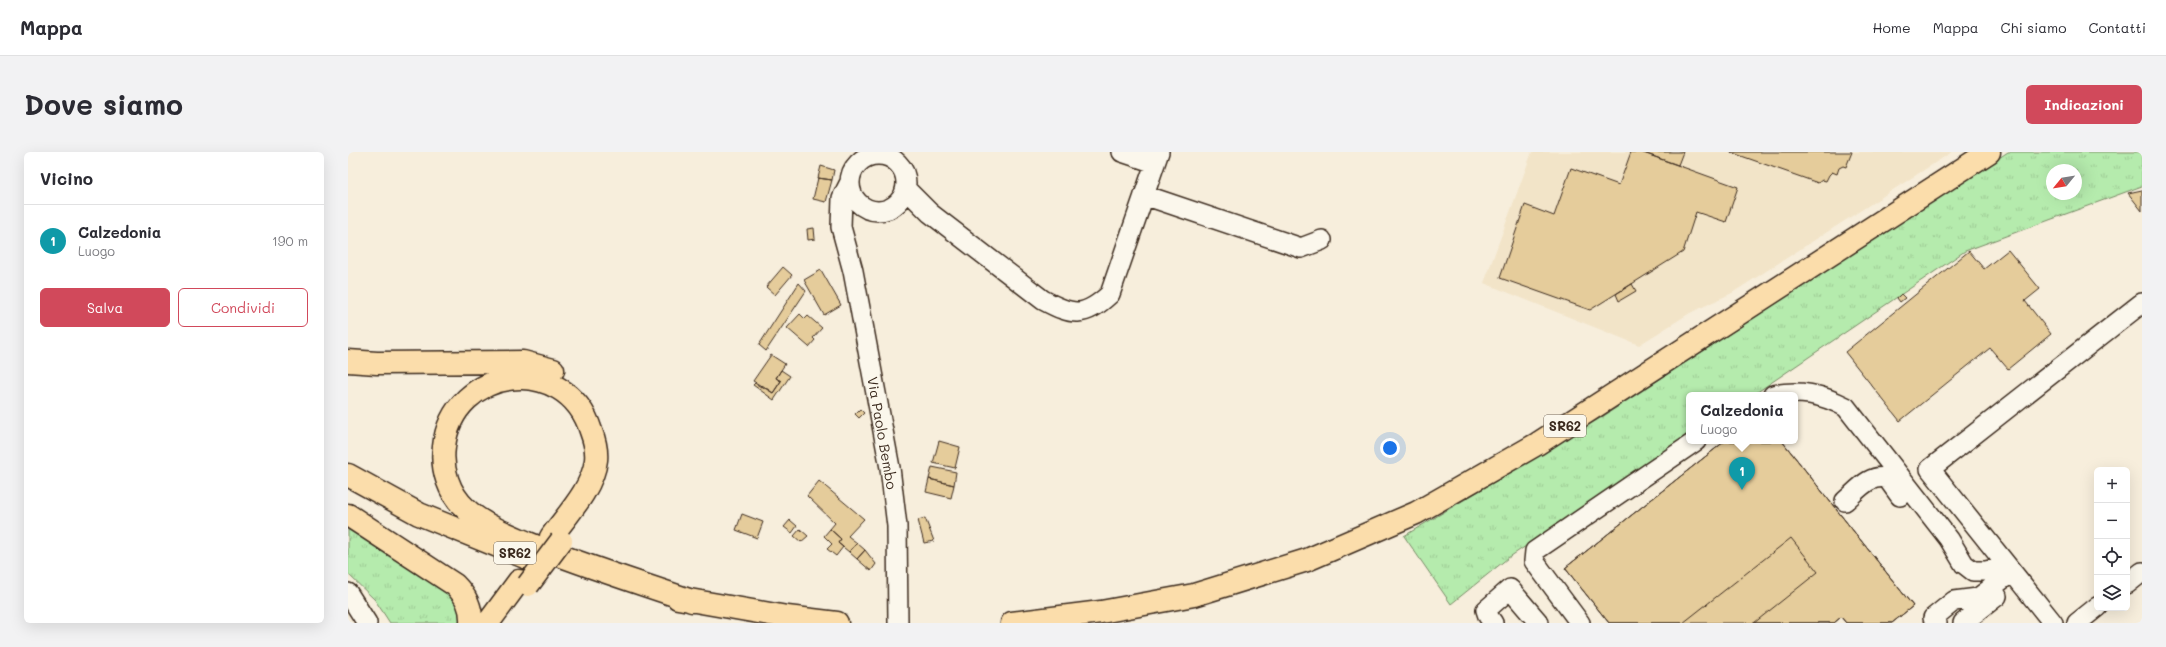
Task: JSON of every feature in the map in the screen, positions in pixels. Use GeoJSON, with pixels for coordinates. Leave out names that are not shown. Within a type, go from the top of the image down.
{"type":"FeatureCollection","features":[{"type":"Feature","properties":{"kind":"highway","name":"SR62"},"geometry":{"type":"LineString","coordinates":[[1012,623],[1101,612],[1194,595],[1307,560],[1416,513],[1538,444],[1989,152]]}},
{"type":"Feature","properties":{"kind":"highway"},"geometry":{"type":"LineString","coordinates":[[348,361],[377,363],[523,362],[548,368],[571,378],[586,392],[599,414],[606,436],[606,464],[601,484],[591,500],[556,539],[524,583],[500,623]]}},
{"type":"Feature","properties":{"kind":"highway"},"geometry":{"type":"LineString","coordinates":[[556,539],[591,477],[596,460],[593,438],[588,420],[577,402],[562,389],[543,381],[524,378],[505,379],[490,384],[475,392],[461,405],[445,437],[443,455],[445,474],[453,492],[465,508],[478,519],[505,533],[563,558],[692,601]]}},
{"type":"Feature","properties":{"kind":"highway","name":"SR62"},"geometry":{"type":"LineString","coordinates":[[348,475],[419,514],[554,567],[621,586],[692,601],[787,617],[837,623]]}},
{"type":"Feature","properties":{"kind":"highway"},"geometry":{"type":"LineString","coordinates":[[348,515],[455,585],[464,594],[469,605],[471,623]]}},
{"type":"Feature","properties":{"kind":"highway"},"geometry":{"type":"LineString","coordinates":[[488,623],[524,583]]}},
{"type":"Feature","properties":{"kind":"street"},"geometry":{"type":"LineString","coordinates":[[870,210],[857,202],[853,196],[861,161],[883,154],[899,163],[904,171],[906,180],[901,197],[930,213],[1043,300],[1061,310],[1076,313],[1095,308],[1110,294],[1157,158],[1122,152]]}},
{"type":"Feature","properties":{"kind":"street","name":"Via Paolo Bembo"},"geometry":{"type":"LineString","coordinates":[[861,161],[842,198],[841,227],[847,245],[890,468],[897,526],[899,579],[898,623]]}},
{"type":"Feature","properties":{"kind":"street"},"geometry":{"type":"LineString","coordinates":[[1144,195],[1301,248],[1322,240]]}},
{"type":"Feature","properties":{"kind":"street","name":"Via Paolo Bembo"},"geometry":{"type":"LineString","coordinates":[[847,245],[850,226],[858,215],[870,210],[879,211],[901,197]]}},
{"type":"Feature","properties":{"kind":"street"},"geometry":{"type":"LineString","coordinates":[[2053,623],[1930,469],[2142,303]]}},
{"type":"Feature","properties":{"kind":"street"},"geometry":{"type":"LineString","coordinates":[[1798,392],[1828,398],[1846,407],[1949,539],[1958,557],[1973,571]]}},
{"type":"Feature","properties":{"kind":"street"},"geometry":{"type":"LineString","coordinates":[[1580,623],[1534,561],[1535,551],[1692,444]]}},
{"type":"Feature","properties":{"kind":"street"},"geometry":{"type":"LineString","coordinates":[[1845,501],[1870,479],[1878,476],[1887,478],[1952,565],[1973,571],[2009,569]]}},
{"type":"Feature","properties":{"kind":"street"},"geometry":{"type":"LineString","coordinates":[[1937,623],[1933,618],[1954,601],[1978,598],[2009,569]]}},
{"type":"Feature","properties":{"kind":"street"},"geometry":{"type":"LineString","coordinates":[[2130,582],[2142,572]]}},
{"type":"Feature","properties":{"kind":"street"},"geometry":{"type":"LineString","coordinates":[[1493,623],[1486,610],[1510,589],[1539,623]]}},
{"type":"Feature","properties":{"kind":"street"},"geometry":{"type":"LineString","coordinates":[[1963,623],[1997,596]]}},
{"type":"Feature","properties":{"kind":"street"},"geometry":{"type":"LineString","coordinates":[[352,598],[367,622]]}},
{"type":"Feature","properties":{"kind":"street"},"geometry":{"type":"LineString","coordinates":[[2077,623],[2094,609]]}},
{"type":"Feature","properties":{"kind":"shaded area"},"geometry":{"type":"Polygon","coordinates":[[[1532,152],[1952,152],[1732,293],[1690,313],[1639,345],[1484,283],[1532,152]]]}},
{"type":"Feature","properties":{"kind":"green space"},"geometry":{"type":"Polygon","coordinates":[[[2008,152],[2142,152],[2142,186],[1965,251],[1757,392],[1686,392],[1686,439],[1508,558],[1451,604],[1404,536],[1602,417],[2008,152]]]}},
{"type":"Feature","properties":{"kind":"green space"},"geometry":{"type":"Polygon","coordinates":[[[348,520],[444,582],[468,623],[390,623],[375,600],[348,574],[348,520]]]}},
{"type":"Feature","properties":{"kind":"building"},"geometry":{"type":"Polygon","coordinates":[[[1631,152],[1641,152],[1738,187],[1726,222],[1696,212],[1683,252],[1590,310],[1500,278],[1525,205],[1554,216],[1571,168],[1619,185],[1631,152]]]}},
{"type":"Feature","properties":{"kind":"building"},"geometry":{"type":"Polygon","coordinates":[[[1641,152],[1683,152],[1678,165],[1641,152]]]}},
{"type":"Feature","properties":{"kind":"building"},"geometry":{"type":"Polygon","coordinates":[[[1730,152],[1852,152],[1846,167],[1843,166],[1839,168],[1837,174],[1832,172],[1826,181],[1822,180],[1818,183],[1730,152]]]}},
{"type":"Feature","properties":{"kind":"building"},"geometry":{"type":"Polygon","coordinates":[[[821,166],[834,170],[832,180],[818,178],[821,166]]]}},
{"type":"Feature","properties":{"kind":"building"},"geometry":{"type":"Polygon","coordinates":[[[818,178],[832,180],[826,202],[813,199],[818,178]]]}},
{"type":"Feature","properties":{"kind":"building"},"geometry":{"type":"Polygon","coordinates":[[[2142,190],[2142,211],[2128,193],[2142,190]]]}},
{"type":"Feature","properties":{"kind":"building"},"geometry":{"type":"Polygon","coordinates":[[[814,228],[815,239],[808,240],[807,229],[814,228]]]}},
{"type":"Feature","properties":{"kind":"building"},"geometry":{"type":"Polygon","coordinates":[[[2008,250],[2040,289],[2025,301],[2051,334],[2008,369],[1990,348],[1900,421],[1845,352],[1969,251],[1984,269],[2008,250]]]}},
{"type":"Feature","properties":{"kind":"building"},"geometry":{"type":"Polygon","coordinates":[[[783,267],[792,275],[775,295],[766,287],[783,267]]]}},
{"type":"Feature","properties":{"kind":"building"},"geometry":{"type":"Polygon","coordinates":[[[821,270],[841,305],[824,315],[804,280],[821,270]]]}},
{"type":"Feature","properties":{"kind":"building"},"geometry":{"type":"Polygon","coordinates":[[[799,283],[806,291],[766,351],[759,345],[799,283]]]}},
{"type":"Feature","properties":{"kind":"building"},"geometry":{"type":"Polygon","coordinates":[[[1632,284],[1636,291],[1619,301],[1616,294],[1632,284]]]}},
{"type":"Feature","properties":{"kind":"building"},"geometry":{"type":"Polygon","coordinates":[[[1901,294],[1905,298],[1900,302],[1897,298],[1901,294]]]}},
{"type":"Feature","properties":{"kind":"building"},"geometry":{"type":"Polygon","coordinates":[[[800,314],[805,319],[808,316],[822,328],[813,338],[815,340],[809,347],[787,328],[800,314]]]}},
{"type":"Feature","properties":{"kind":"building"},"geometry":{"type":"Polygon","coordinates":[[[771,355],[785,364],[776,378],[781,381],[773,393],[753,381],[771,355]]]}},
{"type":"Feature","properties":{"kind":"building"},"geometry":{"type":"Polygon","coordinates":[[[781,370],[790,376],[774,400],[753,385],[755,383],[761,387],[762,385],[773,393],[781,381],[776,378],[781,370]]]}},
{"type":"Feature","properties":{"kind":"building"},"geometry":{"type":"Polygon","coordinates":[[[860,409],[864,413],[859,418],[855,414],[860,409]]]}},
{"type":"Feature","properties":{"kind":"building"},"geometry":{"type":"Polygon","coordinates":[[[939,441],[960,447],[955,468],[933,463],[939,441]]]}},
{"type":"Feature","properties":{"kind":"building"},"geometry":{"type":"Polygon","coordinates":[[[1721,444],[1784,444],[1913,606],[1892,623],[1846,623],[1841,617],[1834,623],[1754,623],[1818,572],[1791,538],[1683,623],[1609,623],[1565,568],[1721,444]]]}},
{"type":"Feature","properties":{"kind":"building"},"geometry":{"type":"Polygon","coordinates":[[[1721,444],[1784,444],[1913,606],[1892,623],[1846,623],[1841,617],[1834,623],[1609,623],[1565,568],[1721,444]]]}},
{"type":"Feature","properties":{"kind":"building"},"geometry":{"type":"Polygon","coordinates":[[[932,467],[956,472],[954,485],[929,479],[932,467]]]}},
{"type":"Feature","properties":{"kind":"building"},"geometry":{"type":"Polygon","coordinates":[[[929,479],[954,485],[951,498],[926,492],[929,479]]]}},
{"type":"Feature","properties":{"kind":"building"},"geometry":{"type":"Polygon","coordinates":[[[819,481],[864,519],[848,536],[857,543],[849,552],[838,543],[841,539],[830,529],[835,523],[807,496],[819,481]]]}},
{"type":"Feature","properties":{"kind":"building"},"geometry":{"type":"Polygon","coordinates":[[[742,514],[763,522],[757,538],[736,530],[742,514]]]}},
{"type":"Feature","properties":{"kind":"building"},"geometry":{"type":"Polygon","coordinates":[[[925,518],[934,541],[924,543],[918,520],[925,518]]]}},
{"type":"Feature","properties":{"kind":"building"},"geometry":{"type":"Polygon","coordinates":[[[790,520],[797,526],[792,533],[784,527],[790,520]]]}},
{"type":"Feature","properties":{"kind":"building"},"geometry":{"type":"Polygon","coordinates":[[[800,529],[808,536],[801,542],[794,536],[800,529]]]}},
{"type":"Feature","properties":{"kind":"building"},"geometry":{"type":"Polygon","coordinates":[[[830,529],[841,539],[838,543],[843,547],[836,556],[827,549],[832,544],[824,536],[830,529]]]}},
{"type":"Feature","properties":{"kind":"building"},"geometry":{"type":"Polygon","coordinates":[[[857,543],[865,550],[857,559],[849,552],[857,543]]]}},
{"type":"Feature","properties":{"kind":"building"},"geometry":{"type":"Polygon","coordinates":[[[865,550],[876,564],[871,571],[857,559],[865,550]]]}},
{"type":"Feature","properties":{"kind":"place","name":"Calzedonia"},"geometry":{"type":"Point","coordinates":[1742,490]}}]}
